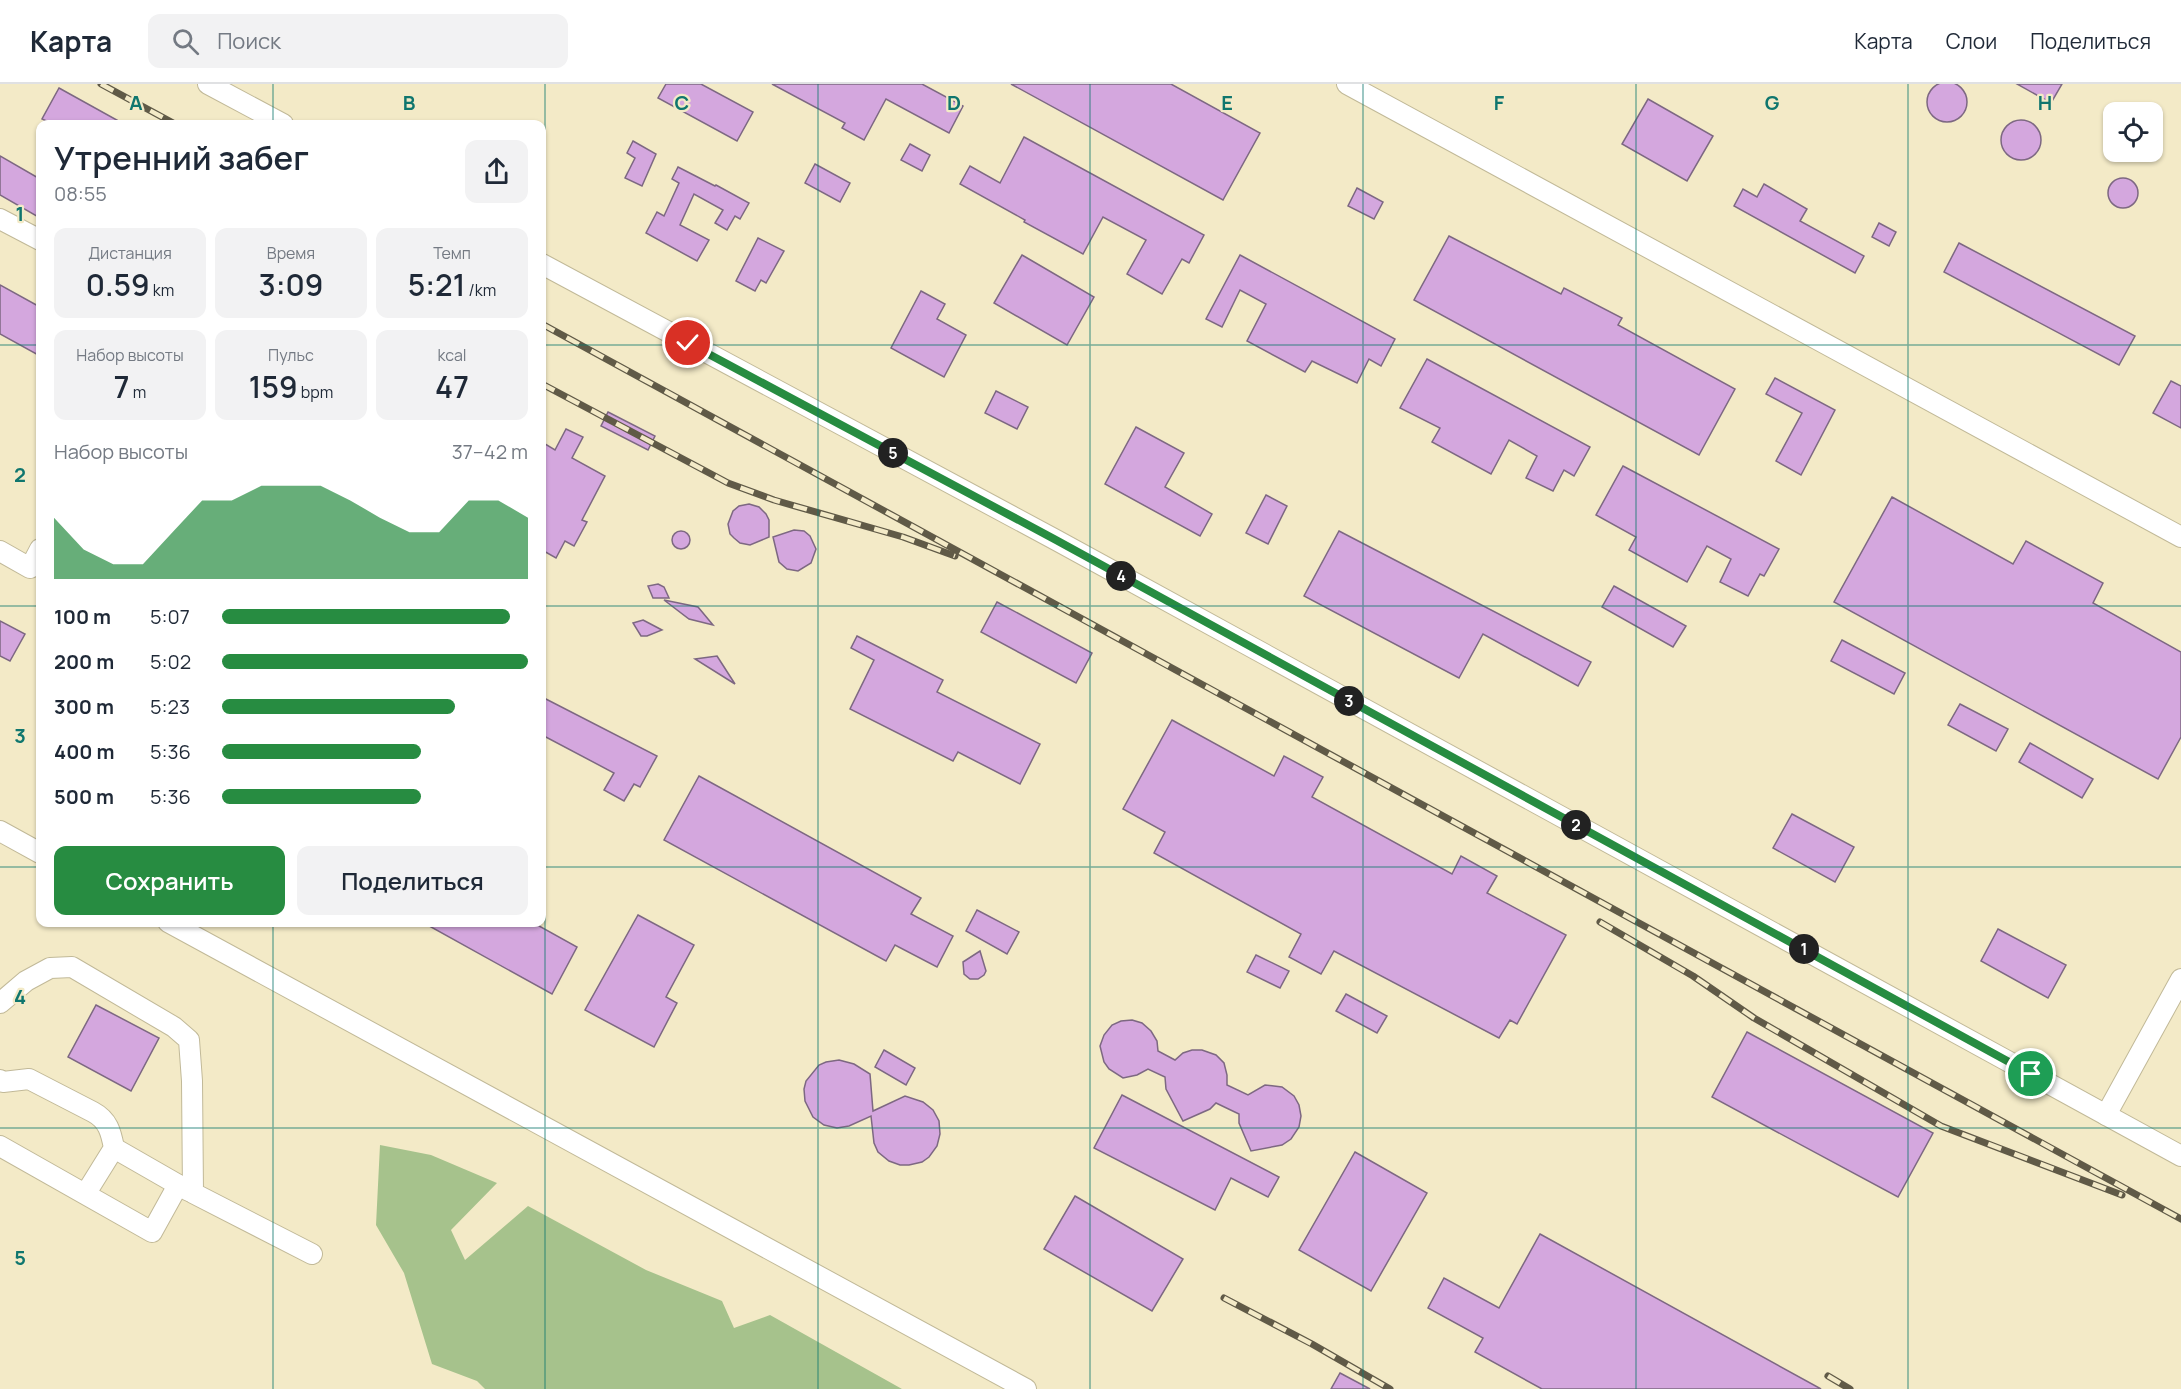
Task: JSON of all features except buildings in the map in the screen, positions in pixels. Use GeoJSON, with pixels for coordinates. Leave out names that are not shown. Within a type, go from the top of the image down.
{"type":"FeatureCollection","features":[{"type":"Feature","properties":{"kind":"street"},"geometry":{"type":"LineString","coordinates":[[208,84],[276,120]]}},
{"type":"Feature","properties":{"kind":"street"},"geometry":{"type":"LineString","coordinates":[[1347,84],[2181,537]]}},
{"type":"Feature","properties":{"kind":"street"},"geometry":{"type":"LineString","coordinates":[[0,219],[36,238]]}},
{"type":"Feature","properties":{"kind":"street"},"geometry":{"type":"LineString","coordinates":[[546,266],[1077,552],[2181,1156]]}},
{"type":"Feature","properties":{"kind":"street"},"geometry":{"type":"LineString","coordinates":[[0,551],[30,568],[36,557]]}},
{"type":"Feature","properties":{"kind":"street"},"geometry":{"type":"LineString","coordinates":[[0,831],[36,851]]}},
{"type":"Feature","properties":{"kind":"street"},"geometry":{"type":"LineString","coordinates":[[177,927],[1026,1389]]}},
{"type":"Feature","properties":{"kind":"street"},"geometry":{"type":"LineString","coordinates":[[0,1003],[26,981],[50,968],[72,967],[174,1027],[189,1040],[192,1081],[186,1189],[152,1232],[0,1146]]}},
{"type":"Feature","properties":{"kind":"street"},"geometry":{"type":"LineString","coordinates":[[2106,1115],[2181,979]]}},
{"type":"Feature","properties":{"kind":"street"},"geometry":{"type":"LineString","coordinates":[[1,1083],[29,1079],[102,1117],[107,1123],[114,1148],[186,1189],[312,1254]]}},
{"type":"Feature","properties":{"kind":"street"},"geometry":{"type":"LineString","coordinates":[[86,1193],[114,1148]]}},
{"type":"Feature","properties":{"kind":"green space"},"geometry":{"type":"Polygon","coordinates":[[[380,1145],[431,1155],[497,1183],[451,1230],[465,1260],[528,1206],[646,1270],[722,1301],[734,1328],[770,1315],[902,1389],[485,1389],[477,1381],[432,1364],[404,1273],[376,1225],[380,1145]]]}},
{"type":"Feature","properties":{"kind":"railway"},"geometry":{"type":"LineString","coordinates":[[101,84],[168,120]]}},
{"type":"Feature","properties":{"kind":"railway"},"geometry":{"type":"LineString","coordinates":[[546,326],[2181,1219]]}},
{"type":"Feature","properties":{"kind":"railway"},"geometry":{"type":"LineString","coordinates":[[546,386],[728,483],[774,500],[903,537],[955,556]]}},
{"type":"Feature","properties":{"kind":"railway"},"geometry":{"type":"LineString","coordinates":[[1600,922],[1693,976],[1754,1018],[1941,1126],[2122,1195]]}},
{"type":"Feature","properties":{"kind":"railway"},"geometry":{"type":"LineString","coordinates":[[1224,1298],[1312,1344],[1390,1389]]}},
{"type":"Feature","properties":{"kind":"railway"},"geometry":{"type":"LineString","coordinates":[[1828,1376],[1850,1389]]}},
{"type":"Feature","properties":{"kind":"route"},"geometry":{"type":"LineString","coordinates":[[688,343],[1056,540],[2031,1074]]}}]}
